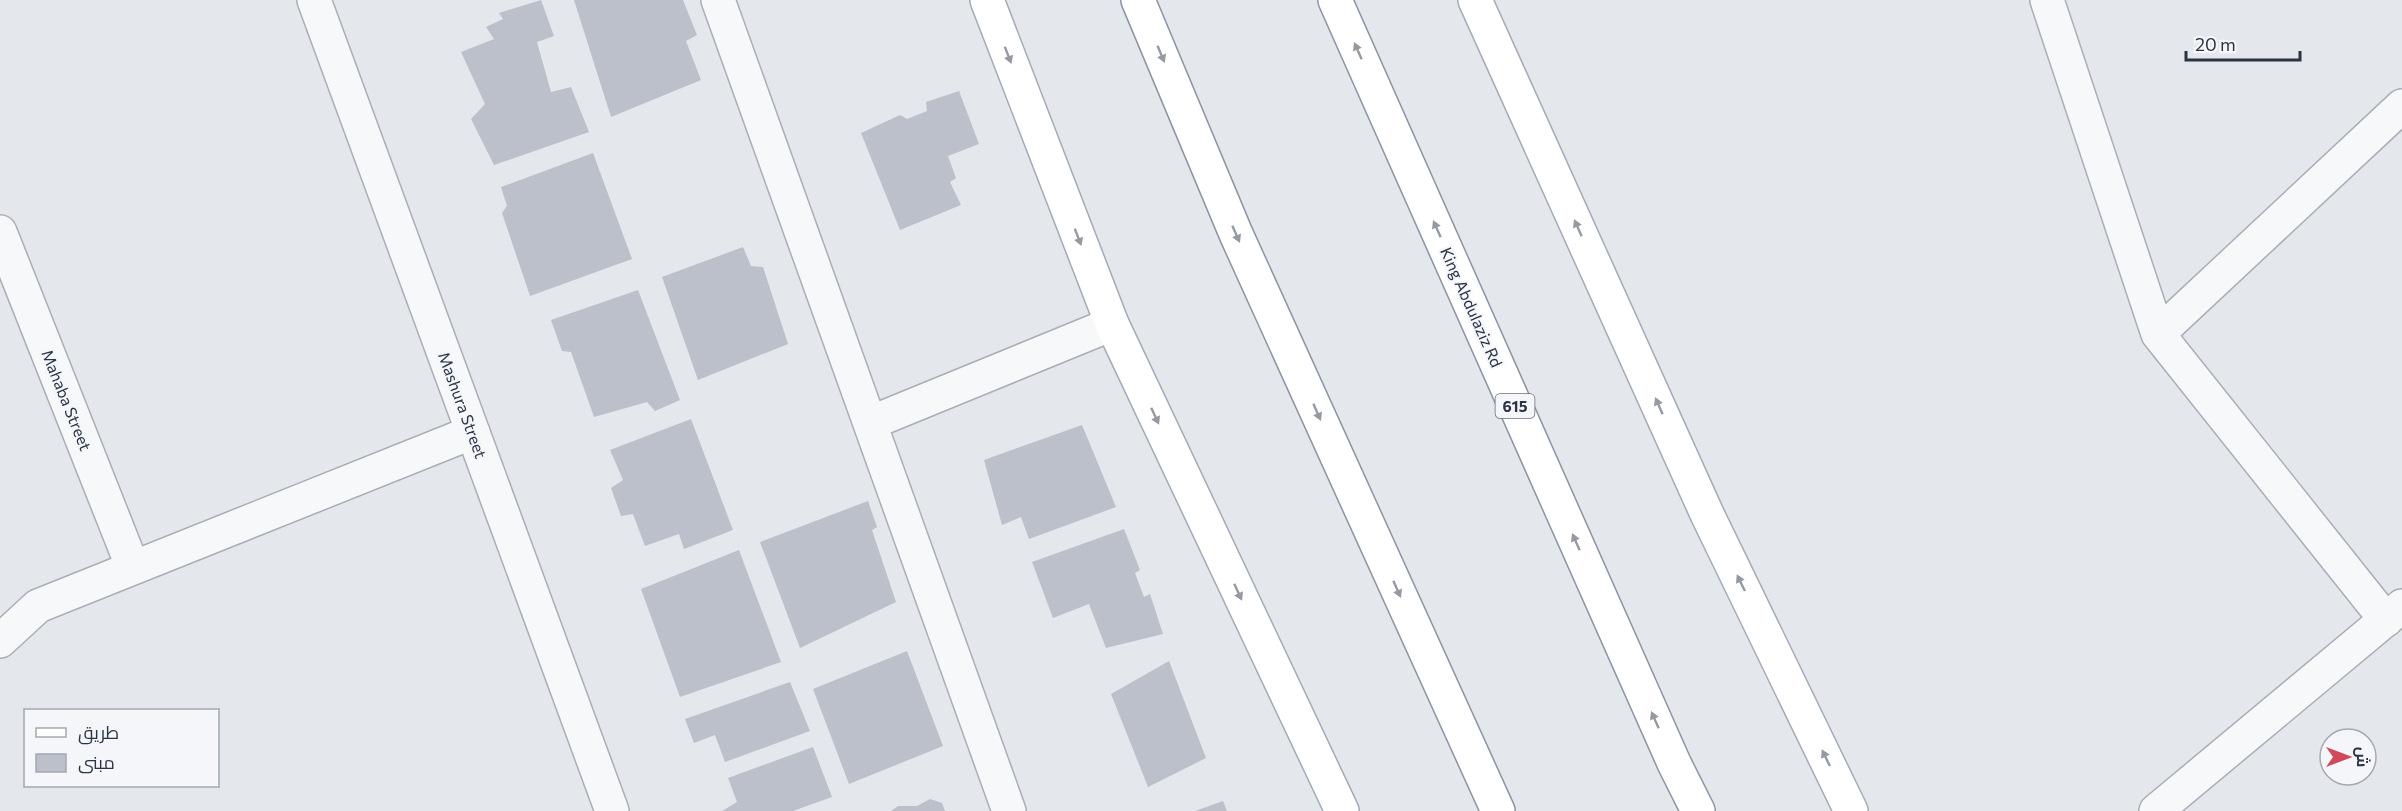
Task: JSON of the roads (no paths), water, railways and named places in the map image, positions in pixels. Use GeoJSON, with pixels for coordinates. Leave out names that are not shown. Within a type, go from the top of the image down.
{"type":"FeatureCollection","features":[{"type":"Feature","properties":{"kind":"main road"},"geometry":{"type":"LineString","coordinates":[[987,0],[1112,324],[1342,811]]}},
{"type":"Feature","properties":{"kind":"main road"},"geometry":{"type":"LineString","coordinates":[[1138,0],[1236,234],[1498,811]]}},
{"type":"Feature","properties":{"kind":"main road","name":"King Abdulaziz Rd"},"geometry":{"type":"LineString","coordinates":[[1335,0],[1674,763],[1698,811]]}},
{"type":"Feature","properties":{"kind":"main road"},"geometry":{"type":"LineString","coordinates":[[1475,0],[1707,514],[1851,811]]}},
{"type":"Feature","properties":{"kind":"main road"},"geometry":{"type":"LineString","coordinates":[[1674,763],[1703,811]]}},
{"type":"Feature","properties":{"kind":"street","name":"Mashura Street"},"geometry":{"type":"LineString","coordinates":[[314,0],[473,432],[606,809]]}},
{"type":"Feature","properties":{"kind":"street"},"geometry":{"type":"LineString","coordinates":[[718,0],[1010,811]]}},
{"type":"Feature","properties":{"kind":"street"},"geometry":{"type":"LineString","coordinates":[[2048,0],[2158,334],[2394,613],[2156,811]]}},
{"type":"Feature","properties":{"kind":"street"},"geometry":{"type":"LineString","coordinates":[[2158,334],[2402,106]]}},
{"type":"Feature","properties":{"kind":"street","name":"Mahaba Street"},"geometry":{"type":"LineString","coordinates":[[0,232],[133,568]]}},
{"type":"Feature","properties":{"kind":"street"},"geometry":{"type":"LineString","coordinates":[[870,423],[1112,324]]}},
{"type":"Feature","properties":{"kind":"street"},"geometry":{"type":"LineString","coordinates":[[0,641],[38,606],[473,432]]}}]}
